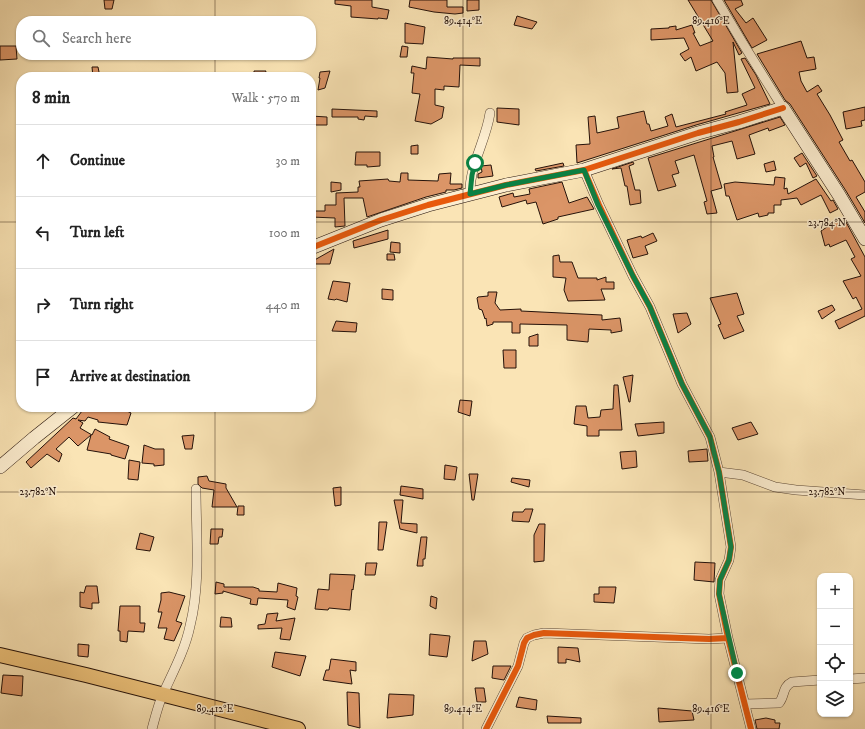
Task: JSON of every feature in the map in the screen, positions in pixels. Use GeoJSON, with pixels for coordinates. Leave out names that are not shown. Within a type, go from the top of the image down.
{"type":"FeatureCollection","features":[{"type":"Feature","properties":{"kind":"main road"},"geometry":{"type":"LineString","coordinates":[[0,655],[86,675],[298,729]]}},
{"type":"Feature","properties":{"kind":"street"},"geometry":{"type":"LineString","coordinates":[[716,0],[839,195],[865,239]]}},
{"type":"Feature","properties":{"kind":"street"},"geometry":{"type":"LineString","coordinates":[[316,246],[381,220],[506,185],[584,170],[783,108]]}},
{"type":"Feature","properties":{"kind":"street"},"geometry":{"type":"LineString","coordinates":[[470,194],[472,175],[490,113]]}},
{"type":"Feature","properties":{"kind":"street"},"geometry":{"type":"LineString","coordinates":[[584,170],[598,205],[650,307],[682,384],[710,437],[719,472],[731,547],[729,560],[720,580],[719,594],[728,638],[751,729]]}},
{"type":"Feature","properties":{"kind":"street"},"geometry":{"type":"LineString","coordinates":[[0,467],[67,412]]}},
{"type":"Feature","properties":{"kind":"street"},"geometry":{"type":"LineString","coordinates":[[719,472],[743,475],[775,487],[865,495]]}},
{"type":"Feature","properties":{"kind":"street"},"geometry":{"type":"LineString","coordinates":[[152,729],[162,695],[180,657],[192,619],[196,587],[196,489]]}},
{"type":"Feature","properties":{"kind":"street"},"geometry":{"type":"LineString","coordinates":[[486,729],[518,666],[524,643],[527,638],[534,635],[544,633],[709,639],[728,638]]}},
{"type":"Feature","properties":{"kind":"street"},"geometry":{"type":"LineString","coordinates":[[853,679],[865,678]]}},
{"type":"Feature","properties":{"kind":"street"},"geometry":{"type":"LineString","coordinates":[[745,704],[779,703],[787,684],[792,682],[817,680]]}},
{"type":"Feature","properties":{"kind":"building"},"geometry":{"type":"Polygon","coordinates":[[[104,0],[114,0],[112,9],[105,9],[104,0]]]}},
{"type":"Feature","properties":{"kind":"building"},"geometry":{"type":"Polygon","coordinates":[[[335,0],[372,0],[372,7],[389,10],[387,19],[351,17],[351,6],[335,4],[335,0]]]}},
{"type":"Feature","properties":{"kind":"building"},"geometry":{"type":"Polygon","coordinates":[[[410,0],[447,0],[447,7],[463,7],[463,13],[455,14],[434,12],[409,7],[410,0]]]}},
{"type":"Feature","properties":{"kind":"building"},"geometry":{"type":"Polygon","coordinates":[[[467,0],[479,0],[479,10],[467,11],[467,0]]]}},
{"type":"Feature","properties":{"kind":"building"},"geometry":{"type":"Polygon","coordinates":[[[688,0],[711,0],[742,53],[739,55],[733,42],[738,92],[727,93],[725,73],[717,62],[696,71],[691,57],[685,61],[680,54],[689,49],[684,38],[651,40],[651,29],[676,26],[676,30],[692,25],[695,33],[693,33],[700,46],[713,41],[688,0]]]}},
{"type":"Feature","properties":{"kind":"building"},"geometry":{"type":"Polygon","coordinates":[[[724,0],[741,0],[743,5],[735,9],[746,23],[753,18],[767,40],[752,48],[724,0]]]}},
{"type":"Feature","properties":{"kind":"building"},"geometry":{"type":"Polygon","coordinates":[[[517,16],[537,22],[532,29],[514,25],[517,16]]]}},
{"type":"Feature","properties":{"kind":"building"},"geometry":{"type":"Polygon","coordinates":[[[405,23],[425,27],[423,44],[405,43],[405,23]]]}},
{"type":"Feature","properties":{"kind":"building"},"geometry":{"type":"Polygon","coordinates":[[[801,41],[807,58],[814,57],[816,69],[799,72],[801,81],[807,92],[818,85],[822,91],[817,94],[843,140],[839,142],[865,182],[865,192],[856,197],[865,212],[865,223],[846,191],[790,104],[785,100],[757,54],[801,41]]]}},
{"type":"Feature","properties":{"kind":"building"},"geometry":{"type":"Polygon","coordinates":[[[0,46],[16,46],[16,59],[0,60],[0,46]]]}},
{"type":"Feature","properties":{"kind":"building"},"geometry":{"type":"Polygon","coordinates":[[[402,46],[408,47],[407,57],[400,57],[402,46]]]}},
{"type":"Feature","properties":{"kind":"building"},"geometry":{"type":"Polygon","coordinates":[[[427,57],[453,59],[480,58],[480,66],[460,65],[459,87],[444,86],[444,90],[435,89],[435,105],[444,107],[442,118],[431,124],[415,121],[420,94],[412,93],[414,73],[411,73],[412,66],[426,69],[427,57]]]}},
{"type":"Feature","properties":{"kind":"building"},"geometry":{"type":"Polygon","coordinates":[[[745,58],[756,75],[770,104],[696,125],[577,163],[576,145],[590,144],[588,117],[595,116],[597,133],[619,128],[617,117],[644,111],[647,124],[649,124],[651,131],[668,126],[665,117],[672,114],[676,127],[726,114],[725,112],[747,105],[742,94],[755,88],[741,59],[745,58]]]}},
{"type":"Feature","properties":{"kind":"building"},"geometry":{"type":"Polygon","coordinates":[[[92,67],[98,67],[99,72],[92,72],[92,67]]]}},
{"type":"Feature","properties":{"kind":"building"},"geometry":{"type":"Polygon","coordinates":[[[254,71],[266,71],[266,72],[254,71]]]}},
{"type":"Feature","properties":{"kind":"building"},"geometry":{"type":"Polygon","coordinates":[[[330,71],[325,88],[318,90],[320,72],[330,71]]]}},
{"type":"Feature","properties":{"kind":"building"},"geometry":{"type":"Polygon","coordinates":[[[865,107],[865,120],[861,121],[862,126],[846,129],[843,112],[865,107]]]}},
{"type":"Feature","properties":{"kind":"building"},"geometry":{"type":"Polygon","coordinates":[[[497,108],[519,109],[519,125],[497,122],[497,108]]]}},
{"type":"Feature","properties":{"kind":"building"},"geometry":{"type":"Polygon","coordinates":[[[332,109],[377,111],[377,117],[365,116],[364,120],[358,119],[358,117],[332,117],[332,109]]]}},
{"type":"Feature","properties":{"kind":"building"},"geometry":{"type":"Polygon","coordinates":[[[316,116],[327,117],[327,125],[316,125],[316,116]]]}},
{"type":"Feature","properties":{"kind":"building"},"geometry":{"type":"Polygon","coordinates":[[[780,117],[785,125],[769,131],[768,128],[749,135],[755,154],[737,159],[732,141],[712,146],[713,157],[722,188],[711,191],[717,213],[707,214],[704,202],[707,201],[694,155],[675,161],[679,173],[672,175],[676,186],[658,191],[648,158],[780,117]]]}},
{"type":"Feature","properties":{"kind":"building"},"geometry":{"type":"Polygon","coordinates":[[[418,145],[418,154],[411,154],[411,146],[418,145]]]}},
{"type":"Feature","properties":{"kind":"building"},"geometry":{"type":"Polygon","coordinates":[[[356,152],[380,152],[380,166],[367,167],[367,165],[355,165],[356,152]]]}},
{"type":"Feature","properties":{"kind":"building"},"geometry":{"type":"Polygon","coordinates":[[[802,153],[817,176],[813,178],[806,163],[800,167],[794,158],[802,153]]]}},
{"type":"Feature","properties":{"kind":"building"},"geometry":{"type":"Polygon","coordinates":[[[774,161],[776,170],[766,172],[764,164],[774,161]]]}},
{"type":"Feature","properties":{"kind":"building"},"geometry":{"type":"Polygon","coordinates":[[[633,162],[634,164],[629,166],[635,190],[640,190],[641,203],[630,205],[627,186],[625,186],[621,168],[612,169],[633,162]]]}},
{"type":"Feature","properties":{"kind":"building"},"geometry":{"type":"Polygon","coordinates":[[[563,163],[564,166],[536,171],[535,169],[563,163]]]}},
{"type":"Feature","properties":{"kind":"building"},"geometry":{"type":"Polygon","coordinates":[[[491,165],[493,176],[478,178],[478,174],[482,172],[481,166],[491,165]]]}},
{"type":"Feature","properties":{"kind":"building"},"geometry":{"type":"Polygon","coordinates":[[[401,173],[408,173],[408,180],[438,181],[439,174],[451,173],[450,184],[462,184],[462,188],[446,190],[446,192],[426,197],[367,217],[363,198],[344,198],[345,226],[335,227],[335,218],[316,217],[316,211],[325,211],[325,205],[336,205],[336,193],[358,192],[358,187],[360,187],[359,181],[388,179],[389,181],[400,182],[401,173]]]}},
{"type":"Feature","properties":{"kind":"building"},"geometry":{"type":"Polygon","coordinates":[[[775,177],[785,178],[784,189],[787,188],[788,194],[816,179],[831,201],[833,200],[838,209],[830,213],[821,195],[801,205],[797,198],[781,200],[781,205],[774,205],[774,213],[768,213],[768,215],[759,217],[758,213],[737,220],[729,196],[726,196],[724,184],[735,182],[774,185],[775,177]]]}},
{"type":"Feature","properties":{"kind":"building"},"geometry":{"type":"Polygon","coordinates":[[[331,182],[341,183],[341,190],[331,192],[331,182]]]}},
{"type":"Feature","properties":{"kind":"building"},"geometry":{"type":"Polygon","coordinates":[[[562,182],[569,203],[587,197],[594,209],[558,217],[558,219],[543,224],[536,202],[527,204],[526,200],[502,207],[499,197],[513,193],[514,197],[530,194],[529,189],[562,182]]]}},
{"type":"Feature","properties":{"kind":"building"},"geometry":{"type":"Polygon","coordinates":[[[839,219],[843,223],[846,222],[865,257],[865,316],[839,329],[835,321],[862,309],[856,297],[853,299],[843,281],[861,276],[851,259],[855,257],[846,240],[830,247],[829,244],[825,246],[821,231],[839,219]]]}},
{"type":"Feature","properties":{"kind":"building"},"geometry":{"type":"Polygon","coordinates":[[[388,230],[388,239],[354,248],[353,241],[388,230]]]}},
{"type":"Feature","properties":{"kind":"building"},"geometry":{"type":"Polygon","coordinates":[[[653,233],[657,241],[645,246],[648,254],[633,258],[627,240],[641,236],[642,238],[653,233]]]}},
{"type":"Feature","properties":{"kind":"building"},"geometry":{"type":"Polygon","coordinates":[[[391,242],[400,243],[400,253],[390,252],[391,242]]]}},
{"type":"Feature","properties":{"kind":"building"},"geometry":{"type":"Polygon","coordinates":[[[334,249],[330,264],[316,264],[316,259],[334,249]]]}},
{"type":"Feature","properties":{"kind":"building"},"geometry":{"type":"Polygon","coordinates":[[[387,254],[394,254],[395,260],[387,260],[387,254]]]}},
{"type":"Feature","properties":{"kind":"building"},"geometry":{"type":"Polygon","coordinates":[[[559,255],[560,262],[572,262],[578,278],[597,278],[597,280],[606,277],[606,282],[614,282],[614,289],[601,289],[605,300],[568,301],[564,290],[566,278],[553,277],[553,256],[559,255]]]}},
{"type":"Feature","properties":{"kind":"building"},"geometry":{"type":"Polygon","coordinates":[[[333,281],[350,283],[347,302],[336,299],[328,299],[333,281]]]}},
{"type":"Feature","properties":{"kind":"building"},"geometry":{"type":"Polygon","coordinates":[[[382,289],[393,290],[393,300],[382,299],[382,289]]]}},
{"type":"Feature","properties":{"kind":"building"},"geometry":{"type":"Polygon","coordinates":[[[488,292],[497,292],[495,303],[500,310],[521,309],[521,311],[602,315],[602,320],[620,318],[622,331],[611,333],[611,330],[589,329],[588,342],[567,340],[567,325],[520,324],[520,333],[512,333],[512,322],[493,322],[493,324],[487,326],[486,318],[485,319],[482,310],[479,309],[477,298],[488,296],[488,292]]]}},
{"type":"Feature","properties":{"kind":"building"},"geometry":{"type":"Polygon","coordinates":[[[737,293],[744,314],[737,316],[744,331],[724,339],[718,325],[721,324],[710,298],[737,293]]]}},
{"type":"Feature","properties":{"kind":"building"},"geometry":{"type":"Polygon","coordinates":[[[832,305],[835,310],[822,319],[818,311],[832,305]]]}},
{"type":"Feature","properties":{"kind":"building"},"geometry":{"type":"Polygon","coordinates":[[[687,313],[691,324],[678,333],[673,314],[687,313]]]}},
{"type":"Feature","properties":{"kind":"building"},"geometry":{"type":"Polygon","coordinates":[[[336,321],[357,323],[356,332],[332,331],[336,321]]]}},
{"type":"Feature","properties":{"kind":"building"},"geometry":{"type":"Polygon","coordinates":[[[538,334],[538,346],[529,346],[529,337],[538,334]]]}},
{"type":"Feature","properties":{"kind":"building"},"geometry":{"type":"Polygon","coordinates":[[[503,350],[516,350],[516,368],[504,368],[503,350]]]}},
{"type":"Feature","properties":{"kind":"building"},"geometry":{"type":"Polygon","coordinates":[[[633,375],[630,402],[629,402],[623,377],[633,375]]]}},
{"type":"Feature","properties":{"kind":"building"},"geometry":{"type":"Polygon","coordinates":[[[614,385],[618,385],[622,430],[599,430],[599,436],[587,436],[587,426],[574,424],[576,406],[586,406],[588,418],[600,417],[601,410],[613,409],[614,385]]]}},
{"type":"Feature","properties":{"kind":"building"},"geometry":{"type":"Polygon","coordinates":[[[460,400],[472,401],[470,416],[458,412],[460,400]]]}},
{"type":"Feature","properties":{"kind":"building"},"geometry":{"type":"Polygon","coordinates":[[[81,412],[131,413],[127,425],[98,422],[98,420],[88,417],[85,421],[78,420],[83,423],[80,428],[92,435],[95,429],[110,437],[109,439],[129,446],[125,459],[111,454],[87,450],[91,435],[78,446],[69,437],[56,449],[62,454],[59,462],[47,454],[31,468],[26,462],[73,418],[76,419],[81,412]]]}},
{"type":"Feature","properties":{"kind":"building"},"geometry":{"type":"Polygon","coordinates":[[[664,422],[664,433],[638,436],[635,424],[664,422]]]}},
{"type":"Feature","properties":{"kind":"building"},"geometry":{"type":"Polygon","coordinates":[[[751,422],[758,434],[738,440],[732,428],[751,422]]]}},
{"type":"Feature","properties":{"kind":"building"},"geometry":{"type":"Polygon","coordinates":[[[194,435],[192,449],[185,449],[182,436],[194,435]]]}},
{"type":"Feature","properties":{"kind":"building"},"geometry":{"type":"Polygon","coordinates":[[[144,445],[155,449],[164,449],[164,465],[154,466],[154,464],[142,463],[144,445]]]}},
{"type":"Feature","properties":{"kind":"building"},"geometry":{"type":"Polygon","coordinates":[[[707,449],[708,461],[689,462],[688,451],[707,449]]]}},
{"type":"Feature","properties":{"kind":"building"},"geometry":{"type":"Polygon","coordinates":[[[636,451],[637,467],[622,469],[620,452],[636,451]]]}},
{"type":"Feature","properties":{"kind":"building"},"geometry":{"type":"Polygon","coordinates":[[[129,460],[140,462],[138,480],[128,479],[129,460]]]}},
{"type":"Feature","properties":{"kind":"building"},"geometry":{"type":"Polygon","coordinates":[[[445,465],[457,467],[455,480],[444,479],[445,465]]]}},
{"type":"Feature","properties":{"kind":"building"},"geometry":{"type":"Polygon","coordinates":[[[469,474],[478,474],[474,500],[472,500],[469,474]]]}},
{"type":"Feature","properties":{"kind":"building"},"geometry":{"type":"Polygon","coordinates":[[[207,476],[209,481],[226,484],[226,488],[237,507],[212,507],[214,490],[202,488],[198,484],[198,477],[207,476]]]}},
{"type":"Feature","properties":{"kind":"building"},"geometry":{"type":"Polygon","coordinates":[[[512,478],[530,480],[529,487],[511,482],[512,478]]]}},
{"type":"Feature","properties":{"kind":"building"},"geometry":{"type":"Polygon","coordinates":[[[401,486],[423,489],[423,499],[400,495],[401,486]]]}},
{"type":"Feature","properties":{"kind":"building"},"geometry":{"type":"Polygon","coordinates":[[[341,487],[341,505],[335,506],[333,488],[341,487]]]}},
{"type":"Feature","properties":{"kind":"building"},"geometry":{"type":"Polygon","coordinates":[[[394,500],[403,500],[401,523],[417,524],[417,533],[400,529],[394,500]]]}},
{"type":"Feature","properties":{"kind":"building"},"geometry":{"type":"Polygon","coordinates":[[[238,506],[244,506],[244,515],[237,515],[238,506]]]}},
{"type":"Feature","properties":{"kind":"building"},"geometry":{"type":"Polygon","coordinates":[[[525,509],[533,509],[529,522],[512,521],[513,512],[523,512],[525,509]]]}},
{"type":"Feature","properties":{"kind":"building"},"geometry":{"type":"Polygon","coordinates":[[[379,522],[387,522],[383,550],[378,550],[379,522]]]}},
{"type":"Feature","properties":{"kind":"building"},"geometry":{"type":"Polygon","coordinates":[[[539,524],[545,524],[544,561],[534,562],[534,535],[539,524]]]}},
{"type":"Feature","properties":{"kind":"building"},"geometry":{"type":"Polygon","coordinates":[[[211,529],[223,529],[222,537],[219,537],[218,544],[210,544],[211,529]]]}},
{"type":"Feature","properties":{"kind":"building"},"geometry":{"type":"Polygon","coordinates":[[[140,533],[154,537],[150,551],[136,549],[140,533]]]}},
{"type":"Feature","properties":{"kind":"building"},"geometry":{"type":"Polygon","coordinates":[[[421,537],[427,537],[425,559],[423,559],[423,566],[417,566],[421,537]]]}},
{"type":"Feature","properties":{"kind":"building"},"geometry":{"type":"Polygon","coordinates":[[[695,562],[715,563],[714,582],[694,580],[695,562]]]}},
{"type":"Feature","properties":{"kind":"building"},"geometry":{"type":"Polygon","coordinates":[[[366,563],[377,563],[375,575],[365,575],[366,563]]]}},
{"type":"Feature","properties":{"kind":"building"},"geometry":{"type":"Polygon","coordinates":[[[330,574],[355,575],[350,610],[329,608],[328,610],[315,609],[318,589],[329,590],[330,574]]]}},
{"type":"Feature","properties":{"kind":"building"},"geometry":{"type":"Polygon","coordinates":[[[216,582],[224,584],[224,587],[253,587],[259,589],[259,591],[277,592],[278,583],[297,588],[296,596],[298,597],[295,610],[287,607],[288,600],[258,598],[257,605],[250,604],[251,599],[223,591],[223,593],[215,594],[216,582]]]}},
{"type":"Feature","properties":{"kind":"building"},"geometry":{"type":"Polygon","coordinates":[[[86,586],[97,586],[99,603],[92,603],[92,609],[80,607],[80,592],[84,593],[86,586]]]}},
{"type":"Feature","properties":{"kind":"building"},"geometry":{"type":"Polygon","coordinates":[[[599,587],[616,587],[614,603],[594,602],[594,594],[599,594],[599,587]]]}},
{"type":"Feature","properties":{"kind":"building"},"geometry":{"type":"Polygon","coordinates":[[[169,592],[185,596],[176,621],[182,623],[174,641],[164,639],[167,628],[158,628],[162,612],[158,612],[161,593],[169,592]]]}},
{"type":"Feature","properties":{"kind":"building"},"geometry":{"type":"Polygon","coordinates":[[[431,596],[437,598],[436,609],[430,606],[431,596]]]}},
{"type":"Feature","properties":{"kind":"building"},"geometry":{"type":"Polygon","coordinates":[[[120,606],[140,606],[140,623],[145,623],[144,632],[128,631],[127,642],[120,641],[120,631],[118,631],[120,606]]]}},
{"type":"Feature","properties":{"kind":"building"},"geometry":{"type":"Polygon","coordinates":[[[278,613],[276,621],[295,618],[290,640],[280,639],[282,628],[258,629],[258,625],[265,624],[267,614],[278,613]]]}},
{"type":"Feature","properties":{"kind":"building"},"geometry":{"type":"Polygon","coordinates":[[[221,617],[231,618],[232,627],[220,627],[221,617]]]}},
{"type":"Feature","properties":{"kind":"building"},"geometry":{"type":"Polygon","coordinates":[[[430,634],[450,636],[447,657],[429,655],[430,634]]]}},
{"type":"Feature","properties":{"kind":"building"},"geometry":{"type":"Polygon","coordinates":[[[474,641],[486,641],[488,654],[472,661],[474,641]]]}},
{"type":"Feature","properties":{"kind":"building"},"geometry":{"type":"Polygon","coordinates":[[[78,644],[89,645],[88,657],[78,656],[78,644]]]}},
{"type":"Feature","properties":{"kind":"building"},"geometry":{"type":"Polygon","coordinates":[[[558,647],[578,648],[580,662],[566,659],[566,663],[558,663],[558,647]]]}},
{"type":"Feature","properties":{"kind":"building"},"geometry":{"type":"Polygon","coordinates":[[[275,652],[306,656],[300,676],[272,667],[275,652]]]}},
{"type":"Feature","properties":{"kind":"building"},"geometry":{"type":"Polygon","coordinates":[[[331,659],[356,662],[356,671],[350,670],[352,684],[323,680],[326,670],[329,670],[331,659]]]}},
{"type":"Feature","properties":{"kind":"building"},"geometry":{"type":"Polygon","coordinates":[[[493,666],[511,666],[504,680],[492,678],[493,666]]]}},
{"type":"Feature","properties":{"kind":"building"},"geometry":{"type":"Polygon","coordinates":[[[3,675],[23,676],[22,696],[1,693],[3,675]]]}},
{"type":"Feature","properties":{"kind":"building"},"geometry":{"type":"Polygon","coordinates":[[[475,688],[484,688],[486,702],[477,702],[475,688]]]}},
{"type":"Feature","properties":{"kind":"building"},"geometry":{"type":"Polygon","coordinates":[[[347,692],[359,693],[360,728],[348,725],[347,692]]]}},
{"type":"Feature","properties":{"kind":"building"},"geometry":{"type":"Polygon","coordinates":[[[389,694],[414,695],[413,715],[387,718],[389,694]]]}},
{"type":"Feature","properties":{"kind":"building"},"geometry":{"type":"Polygon","coordinates":[[[519,697],[537,700],[536,710],[516,707],[519,697]]]}},
{"type":"Feature","properties":{"kind":"building"},"geometry":{"type":"Polygon","coordinates":[[[658,708],[692,711],[694,720],[659,722],[658,708]]]}},
{"type":"Feature","properties":{"kind":"building"},"geometry":{"type":"Polygon","coordinates":[[[547,716],[581,718],[581,723],[548,723],[547,716]]]}},
{"type":"Feature","properties":{"kind":"building"},"geometry":{"type":"Polygon","coordinates":[[[766,718],[775,720],[775,723],[780,723],[779,729],[757,729],[755,720],[766,718]]]}},
{"type":"Feature","properties":{"kind":"cycle path"},"geometry":{"type":"LineString","coordinates":[[316,246],[381,220],[428,205],[506,185],[584,170],[698,133],[783,108]]}},
{"type":"Feature","properties":{"kind":"cycle path"},"geometry":{"type":"LineString","coordinates":[[584,170],[633,276],[650,307],[682,384],[710,437],[719,472],[731,547],[729,560],[720,580],[719,594],[728,638]]}},
{"type":"Feature","properties":{"kind":"cycle path"},"geometry":{"type":"LineString","coordinates":[[486,729],[518,666],[524,643],[527,638],[544,633],[709,639],[728,638],[751,729]]}},
{"type":"Feature","properties":{"kind":"route"},"geometry":{"type":"LineString","coordinates":[[475,163],[470,194],[506,185],[584,170],[598,205],[650,307],[682,384],[710,437],[719,472],[731,547],[729,560],[720,580],[719,594],[737,673]]}}]}
